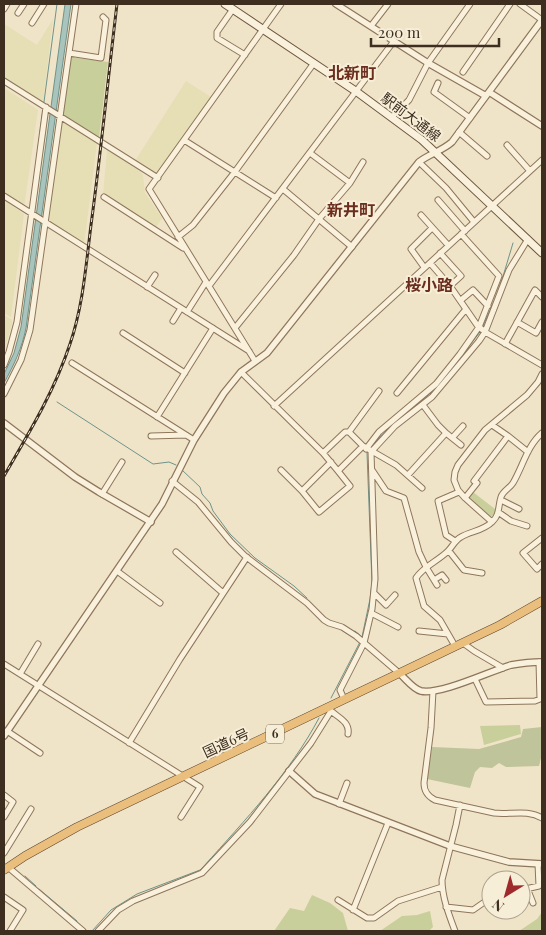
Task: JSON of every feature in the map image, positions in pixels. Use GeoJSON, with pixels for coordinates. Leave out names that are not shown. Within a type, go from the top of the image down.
{"type":"FeatureCollection","features":[{"type":"Feature","properties":{"kind":"highway","name":"国道6号"},"geometry":{"type":"LineString","coordinates":[[5,866],[77,827],[329,710],[344,700],[500,625],[542,601]]}},
{"type":"Feature","properties":{"kind":"main road","name":"駅前大通線"},"geometry":{"type":"LineString","coordinates":[[225,4],[235,6],[264,29],[392,117],[436,152],[542,253]]}},
{"type":"Feature","properties":{"kind":"street"},"geometry":{"type":"LineString","coordinates":[[4,9],[7,4]]}},
{"type":"Feature","properties":{"kind":"street"},"geometry":{"type":"LineString","coordinates":[[18,13],[24,4]]}},
{"type":"Feature","properties":{"kind":"street"},"geometry":{"type":"LineString","coordinates":[[32,23],[44,4]]}},
{"type":"Feature","properties":{"kind":"street"},"geometry":{"type":"LineString","coordinates":[[4,394],[21,360],[30,330],[76,4]]}},
{"type":"Feature","properties":{"kind":"street"},"geometry":{"type":"LineString","coordinates":[[255,361],[148,189],[158,178],[264,29],[279,4]]}},
{"type":"Feature","properties":{"kind":"street"},"geometry":{"type":"LineString","coordinates":[[336,4],[394,42],[542,126]]}},
{"type":"Feature","properties":{"kind":"street"},"geometry":{"type":"LineString","coordinates":[[371,26],[388,4]]}},
{"type":"Feature","properties":{"kind":"street"},"geometry":{"type":"LineString","coordinates":[[392,117],[409,100],[428,62],[470,4]]}},
{"type":"Feature","properties":{"kind":"street"},"geometry":{"type":"LineString","coordinates":[[463,72],[510,4]]}},
{"type":"Feature","properties":{"kind":"street"},"geometry":{"type":"LineString","coordinates":[[40,753],[6,733],[151,522],[194,440],[224,393],[241,372],[267,353],[419,162],[448,146],[542,20],[520,4]]}},
{"type":"Feature","properties":{"kind":"street"},"geometry":{"type":"LineString","coordinates":[[235,6],[216,32],[217,38],[245,55]]}},
{"type":"Feature","properties":{"kind":"street"},"geometry":{"type":"LineString","coordinates":[[69,53],[102,58],[106,20],[103,17]]}},
{"type":"Feature","properties":{"kind":"street"},"geometry":{"type":"LineString","coordinates":[[187,312],[394,42]]}},
{"type":"Feature","properties":{"kind":"street"},"geometry":{"type":"LineString","coordinates":[[178,237],[193,225],[314,63]]}},
{"type":"Feature","properties":{"kind":"street"},"geometry":{"type":"LineString","coordinates":[[4,81],[158,178]]}},
{"type":"Feature","properties":{"kind":"street"},"geometry":{"type":"LineString","coordinates":[[438,83],[434,92],[470,118]]}},
{"type":"Feature","properties":{"kind":"street"},"geometry":{"type":"LineString","coordinates":[[4,365],[17,322],[47,108]]}},
{"type":"Feature","properties":{"kind":"street"},"geometry":{"type":"LineString","coordinates":[[459,132],[487,156]]}},
{"type":"Feature","properties":{"kind":"street"},"geometry":{"type":"LineString","coordinates":[[184,140],[276,198]]}},
{"type":"Feature","properties":{"kind":"street"},"geometry":{"type":"LineString","coordinates":[[507,145],[530,171]]}},
{"type":"Feature","properties":{"kind":"street"},"geometry":{"type":"LineString","coordinates":[[310,153],[350,183]]}},
{"type":"Feature","properties":{"kind":"street"},"geometry":{"type":"LineString","coordinates":[[274,406],[542,160]]}},
{"type":"Feature","properties":{"kind":"street"},"geometry":{"type":"LineString","coordinates":[[235,328],[294,254],[319,219],[350,183],[364,162]]}},
{"type":"Feature","properties":{"kind":"street"},"geometry":{"type":"LineString","coordinates":[[419,162],[446,188],[474,222]]}},
{"type":"Feature","properties":{"kind":"street"},"geometry":{"type":"LineString","coordinates":[[283,189],[352,247]]}},
{"type":"Feature","properties":{"kind":"street"},"geometry":{"type":"LineString","coordinates":[[4,196],[249,351]]}},
{"type":"Feature","properties":{"kind":"street"},"geometry":{"type":"LineString","coordinates":[[104,197],[186,250]]}},
{"type":"Feature","properties":{"kind":"street"},"geometry":{"type":"LineString","coordinates":[[338,470],[364,448],[379,432],[436,384],[479,327],[488,306],[499,276],[438,200]]}},
{"type":"Feature","properties":{"kind":"street"},"geometry":{"type":"LineString","coordinates":[[421,215],[448,246]]}},
{"type":"Feature","properties":{"kind":"street"},"geometry":{"type":"LineString","coordinates":[[424,267],[411,249],[432,228]]}},
{"type":"Feature","properties":{"kind":"street"},"geometry":{"type":"LineString","coordinates":[[344,700],[340,690],[364,643],[374,593],[372,452],[395,426],[423,405],[447,380],[485,332],[509,270],[528,240]]}},
{"type":"Feature","properties":{"kind":"street"},"geometry":{"type":"LineString","coordinates":[[440,253],[461,276],[450,286]]}},
{"type":"Feature","properties":{"kind":"street"},"geometry":{"type":"LineString","coordinates":[[430,263],[461,300],[479,327],[542,365]]}},
{"type":"Feature","properties":{"kind":"street"},"geometry":{"type":"LineString","coordinates":[[147,287],[154,275]]}},
{"type":"Feature","properties":{"kind":"street"},"geometry":{"type":"LineString","coordinates":[[461,300],[473,290],[488,306]]}},
{"type":"Feature","properties":{"kind":"street"},"geometry":{"type":"LineString","coordinates":[[505,344],[535,290],[542,297]]}},
{"type":"Feature","properties":{"kind":"street"},"geometry":{"type":"LineString","coordinates":[[173,321],[181,308]]}},
{"type":"Feature","properties":{"kind":"street"},"geometry":{"type":"LineString","coordinates":[[396,393],[466,309]]}},
{"type":"Feature","properties":{"kind":"street"},"geometry":{"type":"LineString","coordinates":[[517,322],[536,333],[542,322]]}},
{"type":"Feature","properties":{"kind":"street"},"geometry":{"type":"LineString","coordinates":[[157,417],[213,328]]}},
{"type":"Feature","properties":{"kind":"street"},"geometry":{"type":"LineString","coordinates":[[123,333],[185,372]]}},
{"type":"Feature","properties":{"kind":"street"},"geometry":{"type":"LineString","coordinates":[[72,363],[194,440]]}},
{"type":"Feature","properties":{"kind":"street"},"geometry":{"type":"LineString","coordinates":[[241,372],[323,453],[350,486],[319,512],[281,470]]}},
{"type":"Feature","properties":{"kind":"street"},"geometry":{"type":"LineString","coordinates":[[492,522],[459,492],[454,480],[458,465],[478,439],[527,395],[542,374]]}},
{"type":"Feature","properties":{"kind":"street"},"geometry":{"type":"LineString","coordinates":[[323,453],[345,432],[349,432],[379,391]]}},
{"type":"Feature","properties":{"kind":"street"},"geometry":{"type":"LineString","coordinates":[[423,405],[438,425],[461,445]]}},
{"type":"Feature","properties":{"kind":"street"},"geometry":{"type":"LineString","coordinates":[[4,423],[75,476],[151,522]]}},
{"type":"Feature","properties":{"kind":"street"},"geometry":{"type":"LineString","coordinates":[[492,425],[528,452]]}},
{"type":"Feature","properties":{"kind":"street"},"geometry":{"type":"LineString","coordinates":[[452,438],[464,426]]}},
{"type":"Feature","properties":{"kind":"street"},"geometry":{"type":"LineString","coordinates":[[349,432],[364,448],[396,465],[422,488]]}},
{"type":"Feature","properties":{"kind":"street"},"geometry":{"type":"LineString","coordinates":[[408,475],[446,433]]}},
{"type":"Feature","properties":{"kind":"street"},"geometry":{"type":"LineString","coordinates":[[455,646],[440,620],[424,606],[416,578],[449,551],[455,541],[483,529],[492,522],[498,512],[504,493],[512,484],[536,438],[542,433]]}},
{"type":"Feature","properties":{"kind":"street"},"geometry":{"type":"LineString","coordinates":[[151,436],[186,435]]}},
{"type":"Feature","properties":{"kind":"street"},"geometry":{"type":"LineString","coordinates":[[464,498],[477,483],[474,481],[508,436]]}},
{"type":"Feature","properties":{"kind":"street"},"geometry":{"type":"LineString","coordinates":[[102,494],[122,462]]}},
{"type":"Feature","properties":{"kind":"street"},"geometry":{"type":"LineString","coordinates":[[302,491],[331,462]]}},
{"type":"Feature","properties":{"kind":"street"},"geometry":{"type":"LineString","coordinates":[[372,470],[386,492],[404,498],[419,552],[426,568],[436,582],[442,575],[446,580]]}},
{"type":"Feature","properties":{"kind":"street"},"geometry":{"type":"LineString","coordinates":[[172,481],[198,502],[231,542],[247,557],[307,603],[324,620],[342,627],[364,643],[414,688],[421,691],[433,691],[475,679],[503,668],[529,662],[541,662],[540,699],[535,701],[486,702],[475,679]]}},
{"type":"Feature","properties":{"kind":"street"},"geometry":{"type":"LineString","coordinates":[[455,541],[446,535],[438,501],[459,492]]}},
{"type":"Feature","properties":{"kind":"street"},"geometry":{"type":"LineString","coordinates":[[501,500],[520,509]]}},
{"type":"Feature","properties":{"kind":"street"},"geometry":{"type":"LineString","coordinates":[[498,512],[511,521],[527,526]]}},
{"type":"Feature","properties":{"kind":"street"},"geometry":{"type":"LineString","coordinates":[[542,538],[522,553],[537,568],[542,564]]}},
{"type":"Feature","properties":{"kind":"street"},"geometry":{"type":"LineString","coordinates":[[449,551],[464,570],[482,573]]}},
{"type":"Feature","properties":{"kind":"street"},"geometry":{"type":"LineString","coordinates":[[176,552],[224,592]]}},
{"type":"Feature","properties":{"kind":"street"},"geometry":{"type":"LineString","coordinates":[[129,743],[247,557]]}},
{"type":"Feature","properties":{"kind":"street"},"geometry":{"type":"LineString","coordinates":[[117,571],[160,603]]}},
{"type":"Feature","properties":{"kind":"street"},"geometry":{"type":"LineString","coordinates":[[374,593],[386,605],[395,595]]}},
{"type":"Feature","properties":{"kind":"street"},"geometry":{"type":"LineString","coordinates":[[371,613],[398,627]]}},
{"type":"Feature","properties":{"kind":"street"},"geometry":{"type":"LineString","coordinates":[[419,631],[448,634]]}},
{"type":"Feature","properties":{"kind":"street"},"geometry":{"type":"LineString","coordinates":[[464,643],[503,668]]}},
{"type":"Feature","properties":{"kind":"street"},"geometry":{"type":"LineString","coordinates":[[20,674],[38,644]]}},
{"type":"Feature","properties":{"kind":"street"},"geometry":{"type":"LineString","coordinates":[[4,664],[200,787],[181,817]]}},
{"type":"Feature","properties":{"kind":"street"},"geometry":{"type":"LineString","coordinates":[[433,691],[424,788],[429,797],[434,800],[504,814],[527,813],[542,818]]}},
{"type":"Feature","properties":{"kind":"street"},"geometry":{"type":"LineString","coordinates":[[98,931],[118,910],[132,901],[202,873],[250,822],[311,743],[329,710],[347,723],[349,728],[348,734]]}},
{"type":"Feature","properties":{"kind":"street"},"geometry":{"type":"LineString","coordinates":[[289,771],[315,794],[450,846],[509,862],[540,864],[539,886],[531,887]]}},
{"type":"Feature","properties":{"kind":"street"},"geometry":{"type":"LineString","coordinates":[[339,804],[347,783]]}},
{"type":"Feature","properties":{"kind":"street"},"geometry":{"type":"LineString","coordinates":[[4,795],[13,802],[4,817]]}},
{"type":"Feature","properties":{"kind":"street"},"geometry":{"type":"LineString","coordinates":[[454,931],[442,887],[460,805]]}},
{"type":"Feature","properties":{"kind":"street"},"geometry":{"type":"LineString","coordinates":[[4,853],[31,809]]}},
{"type":"Feature","properties":{"kind":"street"},"geometry":{"type":"LineString","coordinates":[[353,910],[388,823]]}},
{"type":"Feature","properties":{"kind":"street"},"geometry":{"type":"LineString","coordinates":[[5,866],[83,931]]}},
{"type":"Feature","properties":{"kind":"street"},"geometry":{"type":"LineString","coordinates":[[338,900],[366,918],[374,918],[398,900],[442,887]]}},
{"type":"Feature","properties":{"kind":"street"},"geometry":{"type":"LineString","coordinates":[[4,897],[23,910],[10,931]]}},
{"type":"Feature","properties":{"kind":"street"},"geometry":{"type":"LineString","coordinates":[[531,898],[533,903]]}},
{"type":"Feature","properties":{"kind":"street"},"geometry":{"type":"LineString","coordinates":[[446,907],[474,910],[481,905]]}},
{"type":"Feature","properties":{"kind":"shaded area"},"geometry":{"type":"Polygon","coordinates":[[[53,19],[43,103],[4,79],[4,24],[37,45],[53,19]]]}},
{"type":"Feature","properties":{"kind":"shaded area"},"geometry":{"type":"Polygon","coordinates":[[[186,81],[211,97],[156,175],[135,161],[186,81]]]}},
{"type":"Feature","properties":{"kind":"shaded area"},"geometry":{"type":"Polygon","coordinates":[[[4,88],[38,110],[24,208],[4,195],[4,88]]]}},
{"type":"Feature","properties":{"kind":"shaded area"},"geometry":{"type":"Polygon","coordinates":[[[61,121],[97,143],[84,245],[47,222],[61,121]]]}},
{"type":"Feature","properties":{"kind":"shaded area"},"geometry":{"type":"Polygon","coordinates":[[[107,150],[135,166],[143,175],[145,193],[162,218],[155,229],[103,195],[107,150]]]}},
{"type":"Feature","properties":{"kind":"shaded area"},"geometry":{"type":"Polygon","coordinates":[[[4,200],[24,214],[11,317],[4,313],[4,200]]]}},
{"type":"Feature","properties":{"kind":"shaded area"},"geometry":{"type":"Polygon","coordinates":[[[4,315],[12,320],[12,324],[4,352],[4,315]]]}},
{"type":"Feature","properties":{"kind":"green space"},"geometry":{"type":"Polygon","coordinates":[[[70,57],[108,62],[99,138],[61,115],[70,57]]]}},
{"type":"Feature","properties":{"kind":"green space"},"geometry":{"type":"Polygon","coordinates":[[[473,492],[495,509],[495,513],[491,517],[467,498],[473,492]]]}},
{"type":"Feature","properties":{"kind":"green space"},"geometry":{"type":"Polygon","coordinates":[[[520,725],[521,734],[484,745],[480,726],[520,725]]]}},
{"type":"Feature","properties":{"kind":"green space"},"geometry":{"type":"Polygon","coordinates":[[[542,727],[542,754],[539,766],[506,767],[499,763],[492,768],[480,767],[475,772],[470,788],[427,779],[432,747],[479,749],[521,737],[523,729],[542,727]]]}},
{"type":"Feature","properties":{"kind":"green space"},"geometry":{"type":"Polygon","coordinates":[[[312,895],[330,903],[343,913],[348,931],[274,931],[290,908],[304,911],[312,895]]]}},
{"type":"Feature","properties":{"kind":"green space"},"geometry":{"type":"Polygon","coordinates":[[[430,911],[433,927],[429,931],[380,931],[402,916],[417,915],[430,911]]]}},
{"type":"Feature","properties":{"kind":"green space"},"geometry":{"type":"Polygon","coordinates":[[[542,912],[542,931],[519,931],[537,919],[542,912]]]}},
{"type":"Feature","properties":{"kind":"water"},"geometry":{"type":"Polygon","coordinates":[[[65,4],[71,4],[26,328],[17,356],[4,383],[4,374],[14,353],[21,327],[65,4]]]}},
{"type":"Feature","properties":{"kind":"waterway"},"geometry":{"type":"LineString","coordinates":[[44,102],[57,4]]}},
{"type":"Feature","properties":{"kind":"waterway"},"geometry":{"type":"LineString","coordinates":[[33,187],[43,109]]}},
{"type":"Feature","properties":{"kind":"waterway"},"geometry":{"type":"LineString","coordinates":[[22,269],[28,225]]}},
{"type":"Feature","properties":{"kind":"waterway"},"geometry":{"type":"LineString","coordinates":[[483,326],[498,293],[513,243]]}},
{"type":"Feature","properties":{"kind":"waterway"},"geometry":{"type":"LineString","coordinates":[[450,371],[480,332]]}},
{"type":"Feature","properties":{"kind":"waterway"},"geometry":{"type":"LineString","coordinates":[[4,357],[7,351]]}},
{"type":"Feature","properties":{"kind":"waterway"},"geometry":{"type":"LineString","coordinates":[[372,445],[441,382]]}},
{"type":"Feature","properties":{"kind":"waterway"},"geometry":{"type":"LineString","coordinates":[[57,402],[153,464],[169,462],[176,465]]}},
{"type":"Feature","properties":{"kind":"waterway"},"geometry":{"type":"LineString","coordinates":[[362,637],[372,583],[367,453]]}},
{"type":"Feature","properties":{"kind":"waterway"},"geometry":{"type":"LineString","coordinates":[[182,470],[200,487],[202,494],[230,534],[255,558],[294,586],[307,598]]}},
{"type":"Feature","properties":{"kind":"waterway"},"geometry":{"type":"LineString","coordinates":[[355,631],[362,637]]}},
{"type":"Feature","properties":{"kind":"waterway"},"geometry":{"type":"LineString","coordinates":[[331,698],[360,642]]}},
{"type":"Feature","properties":{"kind":"waterway"},"geometry":{"type":"LineString","coordinates":[[92,931],[111,910],[137,894],[200,870],[281,777],[319,718]]}},
{"type":"Feature","properties":{"kind":"waterway"},"geometry":{"type":"LineString","coordinates":[[25,876],[36,886]]}},
{"type":"Feature","properties":{"kind":"waterway"},"geometry":{"type":"LineString","coordinates":[[39,889],[77,921]]}},
{"type":"Feature","properties":{"kind":"railway"},"geometry":{"type":"LineString","coordinates":[[4,476],[40,412],[64,362],[78,315],[86,270],[117,4]]}},
{"type":"Feature","properties":{"kind":"district","name":"北新町"},"geometry":{"type":"Point","coordinates":[352,73]}},
{"type":"Feature","properties":{"kind":"district","name":"新井町"},"geometry":{"type":"Point","coordinates":[351,210]}},
{"type":"Feature","properties":{"kind":"district","name":"桜小路"},"geometry":{"type":"Point","coordinates":[429,285]}}]}
